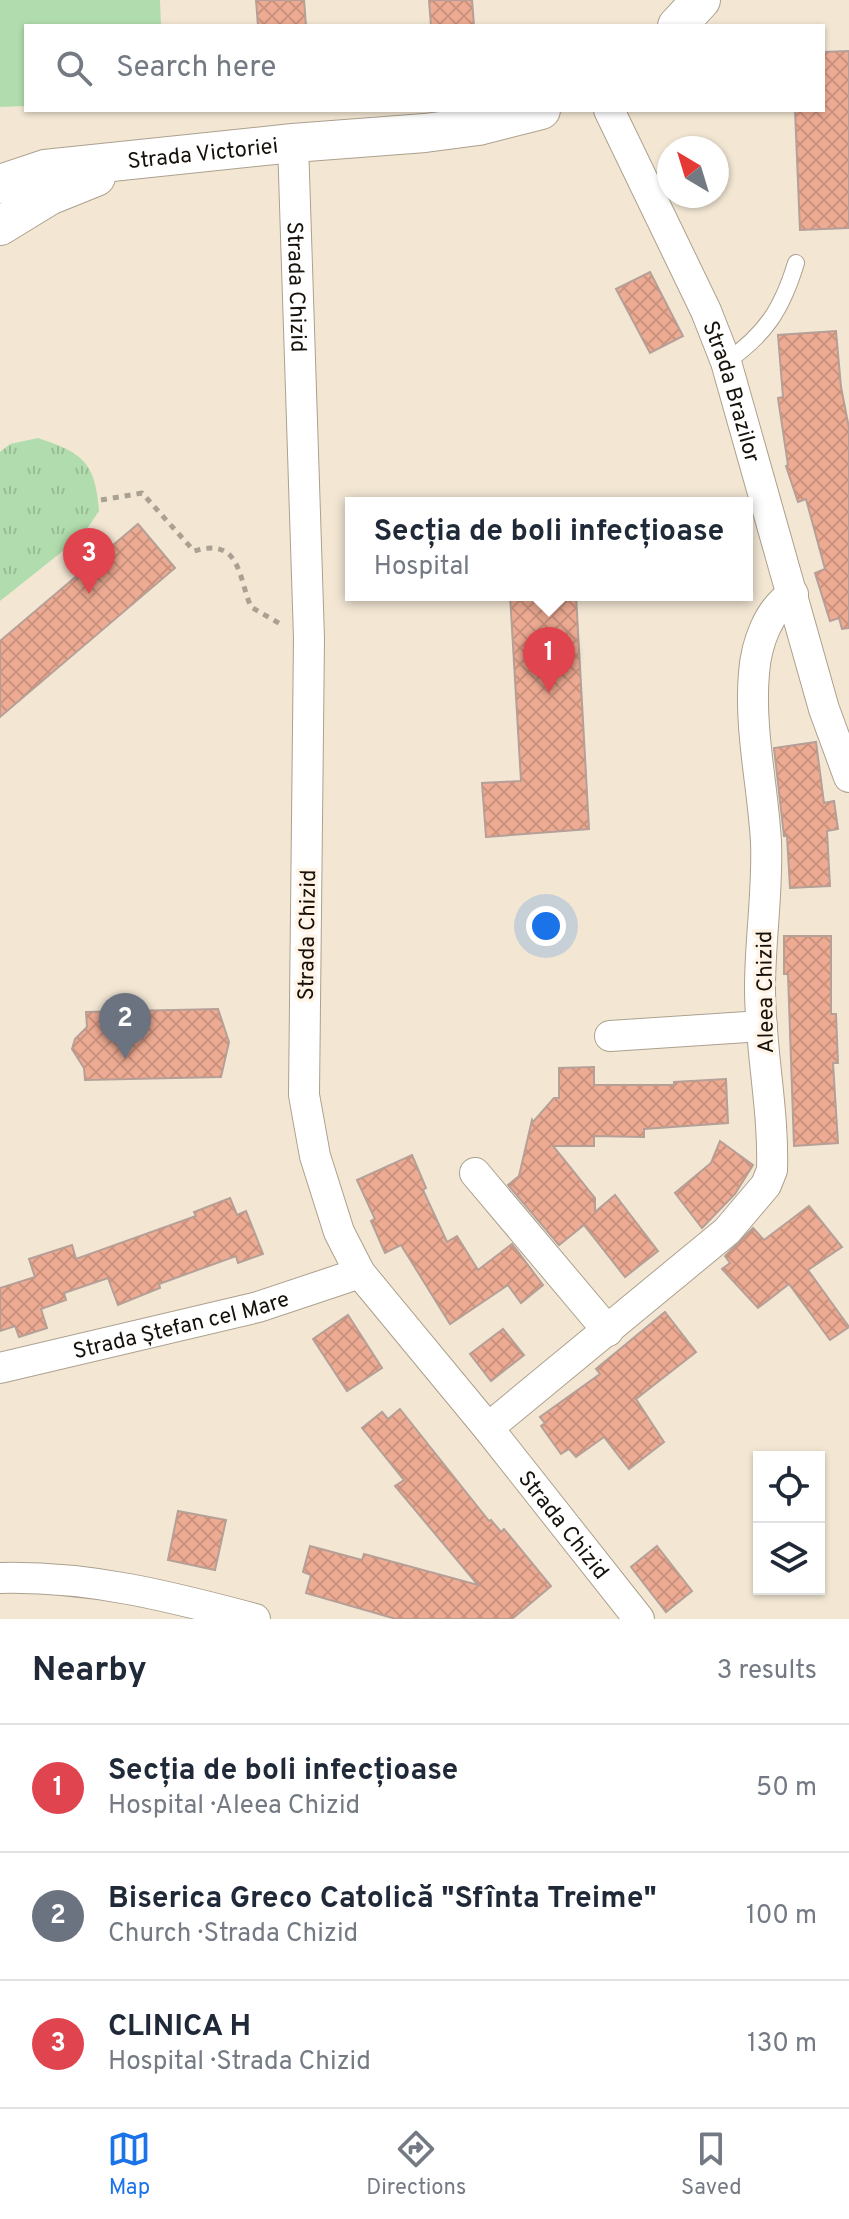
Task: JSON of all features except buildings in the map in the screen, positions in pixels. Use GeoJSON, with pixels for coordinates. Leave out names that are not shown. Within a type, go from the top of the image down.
{"type":"FeatureCollection","features":[{"type":"Feature","properties":{"kind":"street"},"geometry":{"type":"LineString","coordinates":[[679,24],[701,0]]}},
{"type":"Feature","properties":{"kind":"street","name":"Strada Victoriei"},"geometry":{"type":"LineString","coordinates":[[0,184],[45,169],[293,143],[425,133],[478,126],[533,112]]}},
{"type":"Feature","properties":{"kind":"street","name":"Strada Brazilor"},"geometry":{"type":"LineString","coordinates":[[610,112],[706,311],[726,362],[824,709],[849,777]]}},
{"type":"Feature","properties":{"kind":"street","name":"Strada Chizid"},"geometry":{"type":"LineString","coordinates":[[293,143],[309,638],[304,1095],[318,1169],[339,1232],[360,1273],[639,1619]]}},
{"type":"Feature","properties":{"kind":"street","name":"Strada Victoriei"},"geometry":{"type":"LineString","coordinates":[[0,226],[49,196],[101,174],[114,163]]}},
{"type":"Feature","properties":{"kind":"street","name":"Aleea Chizid"},"geometry":{"type":"LineString","coordinates":[[488,1428],[727,1231],[766,1185],[772,1170],[760,989],[766,841],[754,712],[754,673],[758,652],[773,612],[793,594]]}},
{"type":"Feature","properties":{"kind":"street"},"geometry":{"type":"LineString","coordinates":[[610,1036],[762,1026]]}},
{"type":"Feature","properties":{"kind":"street"},"geometry":{"type":"LineString","coordinates":[[475,1173],[608,1331]]}},
{"type":"Feature","properties":{"kind":"street","name":"Strada Ștefan cel Mare"},"geometry":{"type":"LineString","coordinates":[[0,1368],[258,1307],[360,1273]]}},
{"type":"Feature","properties":{"kind":"street"},"geometry":{"type":"LineString","coordinates":[[0,1578],[65,1579],[154,1606],[255,1619]]}},
{"type":"Feature","properties":{"kind":"lane"},"geometry":{"type":"LineString","coordinates":[[726,362],[744,350],[773,319],[786,298],[796,263]]}},
{"type":"Feature","properties":{"kind":"path"},"geometry":{"type":"LineString","coordinates":[[101,500],[142,493],[194,551],[208,547],[223,551],[234,559],[242,574],[251,607],[269,619]]}},
{"type":"Feature","properties":{"kind":"green space"},"geometry":{"type":"Polygon","coordinates":[[[0,0],[160,0],[161,24],[24,24],[24,106],[0,107],[0,0]]]}},
{"type":"Feature","properties":{"kind":"green space"},"geometry":{"type":"Polygon","coordinates":[[[38,438],[66,449],[84,462],[94,481],[99,511],[83,535],[0,601],[0,452],[10,444],[38,438]]]}},
{"type":"Feature","properties":{"kind":"place","name":"CLINICA H"},"geometry":{"type":"Point","coordinates":[89,594]}},
{"type":"Feature","properties":{"kind":"place","name":"Secția de boli infecțioase"},"geometry":{"type":"Point","coordinates":[549,693]}},
{"type":"Feature","properties":{"kind":"place","name":"Biserica Greco Catolică \"Sfînta Treime\""},"geometry":{"type":"Point","coordinates":[125,1059]}}]}
